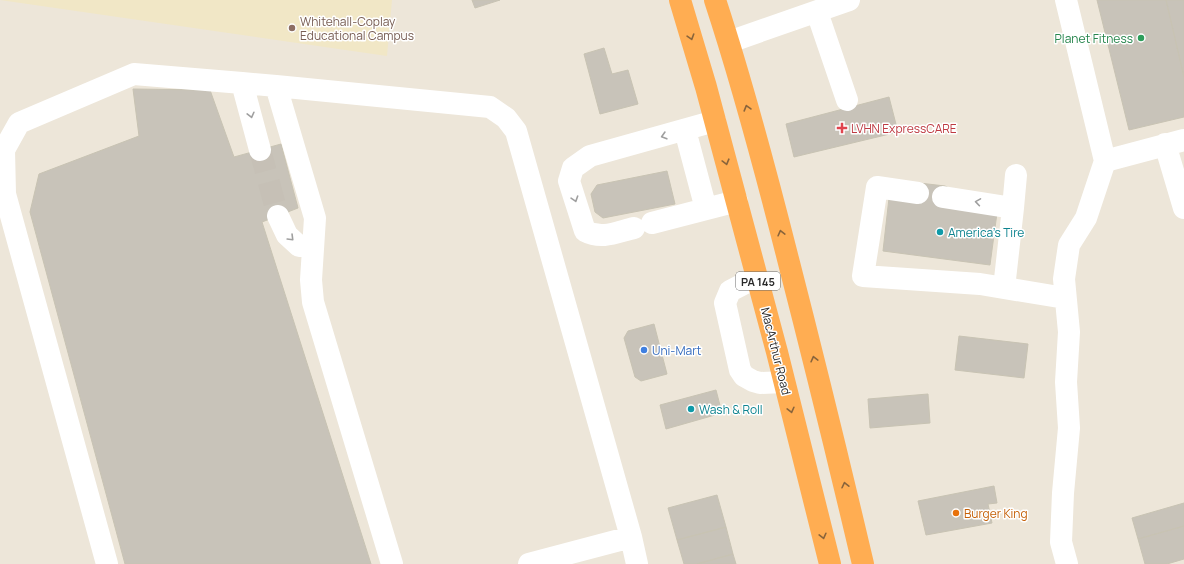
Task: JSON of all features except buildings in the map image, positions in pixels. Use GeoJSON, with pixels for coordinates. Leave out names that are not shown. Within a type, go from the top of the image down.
{"type":"FeatureCollection","features":[{"type":"Feature","properties":{"kind":"highway","name":"MacArthur Road"},"geometry":{"type":"LineString","coordinates":[[680,0],[706,86],[737,201],[830,564]]}},
{"type":"Feature","properties":{"kind":"highway","name":"PA 145"},"geometry":{"type":"LineString","coordinates":[[716,0],[769,186],[817,369],[863,564]]}},
{"type":"Feature","properties":{"kind":"lane"},"geometry":{"type":"LineString","coordinates":[[729,42],[849,0]]}},
{"type":"Feature","properties":{"kind":"lane"},"geometry":{"type":"LineString","coordinates":[[1066,0],[1105,161],[1086,218],[1069,245],[1064,279],[1068,332],[1066,382],[1069,428],[1063,493],[1061,542],[1067,564]]}},
{"type":"Feature","properties":{"kind":"lane"},"geometry":{"type":"LineString","coordinates":[[817,12],[847,100]]}},
{"type":"Feature","properties":{"kind":"lane"},"geometry":{"type":"LineString","coordinates":[[107,564],[6,194],[4,150],[18,123],[134,74],[490,107],[506,118],[516,131],[631,537],[637,564]]}},
{"type":"Feature","properties":{"kind":"lane"},"geometry":{"type":"LineString","coordinates":[[242,83],[260,150]]}},
{"type":"Feature","properties":{"kind":"lane"},"geometry":{"type":"LineString","coordinates":[[276,86],[315,218],[311,280],[314,302],[392,564]]}},
{"type":"Feature","properties":{"kind":"lane"},"geometry":{"type":"LineString","coordinates":[[715,121],[590,156],[573,168],[569,181],[585,231],[592,235],[603,236],[737,201]]}},
{"type":"Feature","properties":{"kind":"lane"},"geometry":{"type":"LineString","coordinates":[[685,130],[706,209]]}},
{"type":"Feature","properties":{"kind":"lane"},"geometry":{"type":"LineString","coordinates":[[1105,161],[1175,142],[1184,208]]}},
{"type":"Feature","properties":{"kind":"lane"},"geometry":{"type":"LineString","coordinates":[[1004,288],[1016,175]]}},
{"type":"Feature","properties":{"kind":"lane"},"geometry":{"type":"LineString","coordinates":[[918,193],[877,187],[863,276],[980,284],[1065,298]]}},
{"type":"Feature","properties":{"kind":"lane"},"geometry":{"type":"LineString","coordinates":[[943,197],[1013,208]]}},
{"type":"Feature","properties":{"kind":"lane"},"geometry":{"type":"LineString","coordinates":[[278,216],[287,235],[299,246],[313,246]]}},
{"type":"Feature","properties":{"kind":"lane"},"geometry":{"type":"LineString","coordinates":[[757,277],[730,291],[725,303],[738,363],[744,376],[753,382],[784,382]]}},
{"type":"Feature","properties":{"kind":"lane"},"geometry":{"type":"LineString","coordinates":[[529,564],[631,537]]}},
{"type":"Feature","properties":{"kind":"shaded area","name":"Whitehall-Coplay Educational Campus"},"geometry":{"type":"Polygon","coordinates":[[[0,0],[392,0],[387,56],[0,0]]]}},
{"type":"Feature","properties":{"kind":"tunnel"},"geometry":{"type":"LineString","coordinates":[[260,150],[278,216]]}},
{"type":"Feature","properties":{"kind":"place","name":"Whitehall-Coplay Educational Campus"},"geometry":{"type":"Point","coordinates":[292,28]}},
{"type":"Feature","properties":{"kind":"place","name":"Planet Fitness"},"geometry":{"type":"Point","coordinates":[1141,38]}},
{"type":"Feature","properties":{"kind":"place","name":"LVHN ExpressCARE"},"geometry":{"type":"Point","coordinates":[842,128]}},
{"type":"Feature","properties":{"kind":"place","name":"America’s Tire"},"geometry":{"type":"Point","coordinates":[940,232]}},
{"type":"Feature","properties":{"kind":"place","name":"Uni-Mart"},"geometry":{"type":"Point","coordinates":[644,350]}},
{"type":"Feature","properties":{"kind":"place","name":"Wash & Roll"},"geometry":{"type":"Point","coordinates":[691,409]}},
{"type":"Feature","properties":{"kind":"place","name":"Burger King"},"geometry":{"type":"Point","coordinates":[956,513]}}]}
